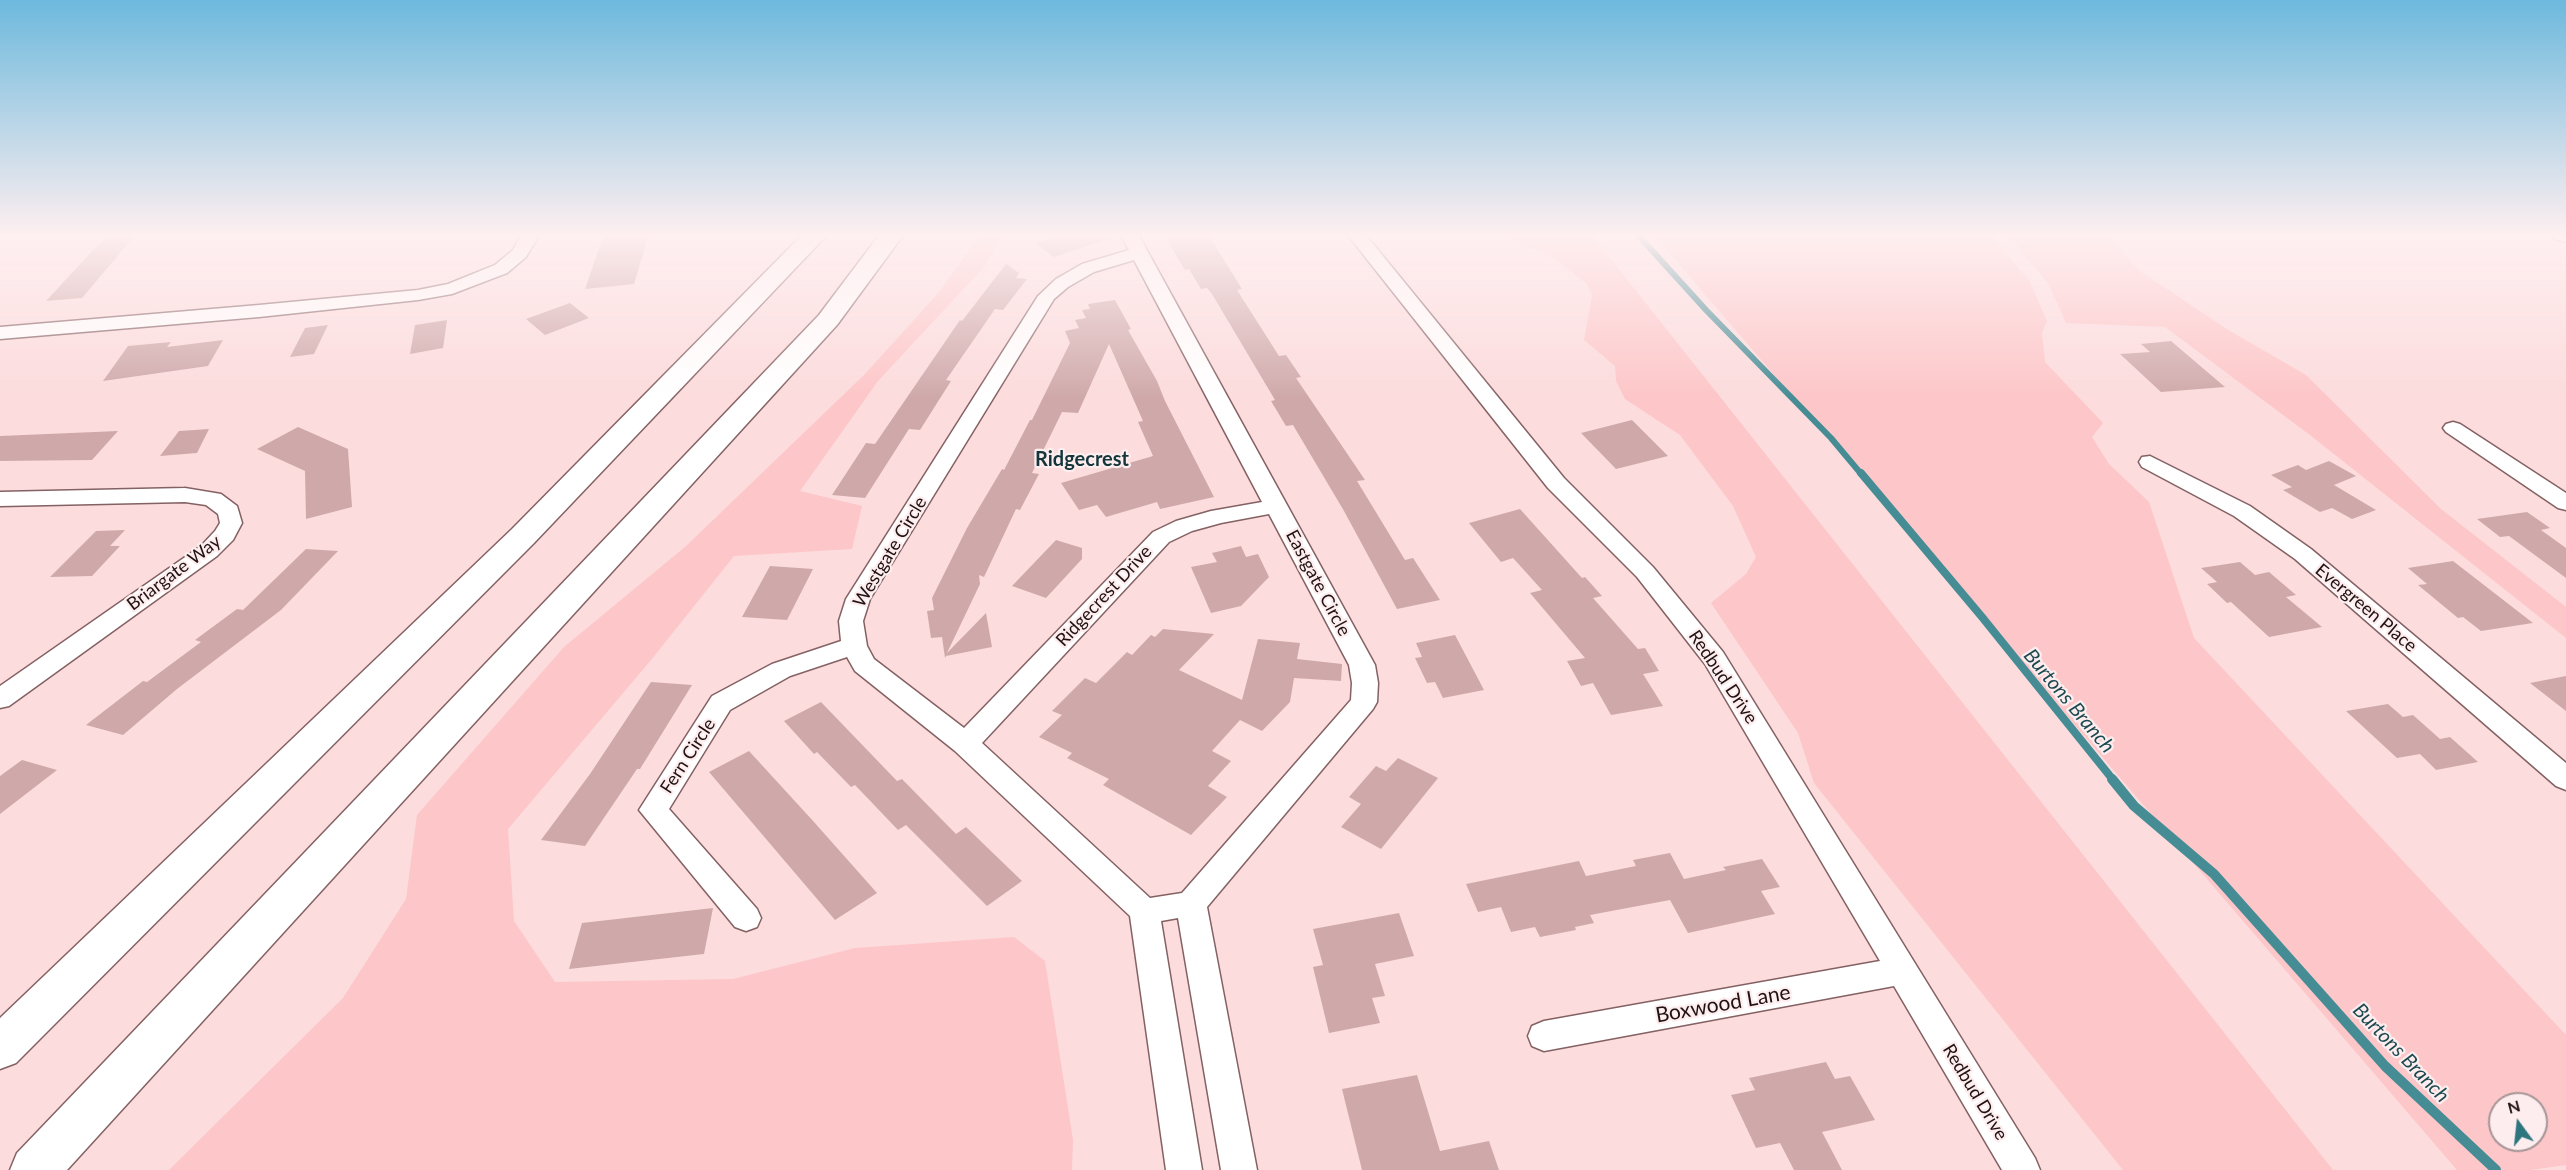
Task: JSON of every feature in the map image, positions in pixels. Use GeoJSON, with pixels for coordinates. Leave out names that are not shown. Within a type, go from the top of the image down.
{"type":"FeatureCollection","features":[{"type":"Feature","properties":{"kind":"highway"},"geometry":{"type":"LineString","coordinates":[[0,1048],[523,536],[763,289]]}},
{"type":"Feature","properties":{"kind":"highway"},"geometry":{"type":"LineString","coordinates":[[34,1170],[828,320],[851,289]]}},
{"type":"Feature","properties":{"kind":"street"},"geometry":{"type":"LineString","coordinates":[[0,333],[270,310],[418,295],[453,289]]}},
{"type":"Feature","properties":{"kind":"street","name":"Westgate Circle"},"geometry":{"type":"LineString","coordinates":[[854,646],[851,621],[858,599],[1047,296],[1056,289]]}},
{"type":"Feature","properties":{"kind":"street","name":"Eastgate Circle"},"geometry":{"type":"LineString","coordinates":[[1158,289],[1362,665],[1365,683],[1364,702],[1191,904]]}},
{"type":"Feature","properties":{"kind":"street","name":"Redbud Drive"},"geometry":{"type":"LineString","coordinates":[[1400,289],[1556,483],[1645,572],[1714,658],[2022,1170]]}},
{"type":"Feature","properties":{"kind":"street"},"geometry":{"type":"LineString","coordinates":[[2453,428],[2566,503]]}},
{"type":"Feature","properties":{"kind":"street","name":"Evergreen Place"},"geometry":{"type":"LineString","coordinates":[[2150,462],[2242,511],[2303,554],[2566,779]]}},
{"type":"Feature","properties":{"kind":"street","name":"Briargate Way"},"geometry":{"type":"LineString","coordinates":[[0,499],[185,495],[213,499],[229,511],[231,523],[225,535],[209,551],[0,699]]}},
{"type":"Feature","properties":{"kind":"street","name":"Ridgecrest Drive"},"geometry":{"type":"LineString","coordinates":[[965,744],[1161,537],[1184,526],[1219,516],[1277,506]]}},
{"type":"Feature","properties":{"kind":"street"},"geometry":{"type":"LineString","coordinates":[[854,646],[864,665],[965,744],[1144,911],[1184,1170]]}},
{"type":"Feature","properties":{"kind":"street","name":"Fern Circle"},"geometry":{"type":"LineString","coordinates":[[746,918],[653,810],[722,703],[781,670],[854,646]]}},
{"type":"Feature","properties":{"kind":"street"},"geometry":{"type":"LineString","coordinates":[[1144,911],[1191,904],[1239,1170]]}},
{"type":"Feature","properties":{"kind":"street","name":"Boxwood Lane"},"geometry":{"type":"LineString","coordinates":[[1544,1036],[1902,971]]}},
{"type":"Feature","properties":{"kind":"shaded area"},"geometry":{"type":"Polygon","coordinates":[[[942,289],[964,289],[878,381],[800,491],[862,506],[852,549],[734,556],[651,660],[508,829],[514,921],[555,982],[733,979],[855,948],[1014,937],[1045,961],[1073,1140],[1072,1170],[169,1170],[343,998],[406,899],[417,815],[564,647],[685,547],[865,374],[942,289]]]}},
{"type":"Feature","properties":{"kind":"shaded area"},"geometry":{"type":"Polygon","coordinates":[[[1589,289],[1634,289],[2333,1170],[2123,1170],[1814,783],[1798,733],[1711,603],[1746,574],[1756,557],[1733,506],[1680,435],[1625,399],[1616,381],[1615,366],[1584,340],[1592,296],[1589,289]]]}},
{"type":"Feature","properties":{"kind":"shaded area"},"geometry":{"type":"Polygon","coordinates":[[[1700,289],[2033,289],[2047,321],[2042,333],[2045,362],[2103,423],[2092,437],[2109,464],[2149,502],[2194,638],[2566,1035],[2566,1165],[2530,1170],[2457,1170],[1700,289]]]}},
{"type":"Feature","properties":{"kind":"shaded area"},"geometry":{"type":"Polygon","coordinates":[[[2051,289],[2166,289],[2230,331],[2306,375],[2441,509],[2566,607],[2566,638],[2310,435],[2165,327],[2066,323],[2051,289]]]}},
{"type":"Feature","properties":{"kind":"building"},"geometry":{"type":"Polygon","coordinates":[[[57,289],[90,289],[82,298],[46,301],[57,289]]]}},
{"type":"Feature","properties":{"kind":"building"},"geometry":{"type":"Polygon","coordinates":[[[987,289],[1020,289],[1003,310],[995,309],[946,380],[951,381],[920,430],[909,429],[865,498],[832,495],[866,443],[875,444],[960,320],[962,321],[987,289]]]}},
{"type":"Feature","properties":{"kind":"building"},"geometry":{"type":"Polygon","coordinates":[[[1208,289],[1242,289],[1237,290],[1279,356],[1286,355],[1301,377],[1296,378],[1365,480],[1357,481],[1405,560],[1413,558],[1440,600],[1397,609],[1344,511],[1293,425],[1286,426],[1271,401],[1275,400],[1208,289]]]}},
{"type":"Feature","properties":{"kind":"building"},"geometry":{"type":"Polygon","coordinates":[[[1115,300],[1131,329],[1128,330],[1157,381],[1214,497],[1160,509],[1157,502],[1106,517],[1097,505],[1079,510],[1061,483],[1153,456],[1138,422],[1143,421],[1109,344],[1078,413],[1062,412],[1032,473],[1039,474],[1020,510],[1016,509],[984,577],[979,575],[980,584],[947,653],[986,613],[992,647],[945,658],[942,637],[931,638],[927,611],[934,610],[932,598],[967,528],[1032,420],[1070,343],[1065,331],[1079,328],[1075,320],[1086,318],[1082,310],[1090,309],[1088,304],[1115,300]]]}},
{"type":"Feature","properties":{"kind":"building"},"geometry":{"type":"Polygon","coordinates":[[[570,303],[589,318],[545,335],[526,319],[570,303]]]}},
{"type":"Feature","properties":{"kind":"building"},"geometry":{"type":"Polygon","coordinates":[[[447,320],[443,348],[410,354],[415,325],[447,320]]]}},
{"type":"Feature","properties":{"kind":"building"},"geometry":{"type":"Polygon","coordinates":[[[328,325],[314,354],[290,357],[305,328],[328,325]]]}},
{"type":"Feature","properties":{"kind":"building"},"geometry":{"type":"Polygon","coordinates":[[[223,340],[208,366],[103,381],[128,346],[171,342],[167,347],[223,340]]]}},
{"type":"Feature","properties":{"kind":"building"},"geometry":{"type":"Polygon","coordinates":[[[2171,341],[2225,387],[2161,392],[2120,354],[2150,352],[2141,344],[2171,341]]]}},
{"type":"Feature","properties":{"kind":"building"},"geometry":{"type":"Polygon","coordinates":[[[1632,420],[1668,456],[1616,469],[1581,433],[1632,420]]]}},
{"type":"Feature","properties":{"kind":"building"},"geometry":{"type":"Polygon","coordinates":[[[298,427],[348,449],[352,507],[306,519],[305,471],[257,449],[298,427]]]}},
{"type":"Feature","properties":{"kind":"building"},"geometry":{"type":"Polygon","coordinates":[[[209,429],[197,453],[160,456],[179,431],[209,429]]]}},
{"type":"Feature","properties":{"kind":"building"},"geometry":{"type":"Polygon","coordinates":[[[118,431],[92,460],[0,461],[0,436],[118,431]]]}},
{"type":"Feature","properties":{"kind":"building"},"geometry":{"type":"Polygon","coordinates":[[[2329,461],[2356,476],[2334,485],[2376,510],[2352,519],[2332,508],[2320,512],[2283,490],[2292,487],[2271,475],[2298,465],[2306,470],[2329,461]]]}},
{"type":"Feature","properties":{"kind":"building"},"geometry":{"type":"Polygon","coordinates":[[[1520,509],[1582,578],[1585,577],[1602,596],[1593,598],[1638,649],[1645,648],[1659,671],[1643,674],[1663,706],[1611,715],[1593,683],[1581,686],[1567,661],[1585,658],[1530,593],[1542,590],[1513,558],[1501,562],[1469,523],[1520,509]]]}},
{"type":"Feature","properties":{"kind":"building"},"geometry":{"type":"Polygon","coordinates":[[[2527,512],[2550,528],[2541,530],[2566,548],[2566,578],[2509,536],[2500,537],[2477,519],[2527,512]]]}},
{"type":"Feature","properties":{"kind":"building"},"geometry":{"type":"Polygon","coordinates":[[[125,530],[110,546],[120,546],[92,576],[50,577],[96,531],[125,530]]]}},
{"type":"Feature","properties":{"kind":"building"},"geometry":{"type":"Polygon","coordinates":[[[1056,540],[1082,548],[1082,559],[1046,598],[1012,586],[1056,540]]]}},
{"type":"Feature","properties":{"kind":"building"},"geometry":{"type":"Polygon","coordinates":[[[1241,546],[1246,557],[1258,554],[1269,577],[1241,606],[1211,613],[1191,567],[1217,562],[1212,553],[1241,546]]]}},
{"type":"Feature","properties":{"kind":"building"},"geometry":{"type":"Polygon","coordinates":[[[306,549],[338,551],[281,610],[177,689],[123,735],[86,725],[143,681],[147,682],[201,642],[195,640],[237,609],[243,610],[306,549]]]}},
{"type":"Feature","properties":{"kind":"building"},"geometry":{"type":"Polygon","coordinates":[[[2453,561],[2533,623],[2481,631],[2463,617],[2458,618],[2418,585],[2427,584],[2408,568],[2453,561]]]}},
{"type":"Feature","properties":{"kind":"building"},"geometry":{"type":"Polygon","coordinates":[[[2240,562],[2255,575],[2269,572],[2296,595],[2286,597],[2322,627],[2269,637],[2231,602],[2227,603],[2207,584],[2217,582],[2201,568],[2240,562]]]}},
{"type":"Feature","properties":{"kind":"building"},"geometry":{"type":"Polygon","coordinates":[[[770,566],[813,569],[787,620],[742,617],[770,566]]]}},
{"type":"Feature","properties":{"kind":"building"},"geometry":{"type":"Polygon","coordinates":[[[1163,629],[1214,634],[1179,670],[1242,700],[1258,639],[1300,643],[1297,659],[1342,664],[1341,681],[1294,678],[1290,702],[1262,731],[1240,720],[1212,751],[1231,761],[1208,786],[1227,797],[1191,835],[1103,785],[1109,779],[1067,758],[1072,753],[1039,737],[1062,715],[1052,711],[1085,678],[1096,683],[1127,652],[1132,655],[1151,635],[1155,637],[1163,629]]]}},
{"type":"Feature","properties":{"kind":"building"},"geometry":{"type":"Polygon","coordinates":[[[1455,635],[1484,690],[1443,698],[1435,682],[1427,683],[1415,658],[1422,657],[1416,643],[1455,635]]]}},
{"type":"Feature","properties":{"kind":"building"},"geometry":{"type":"Polygon","coordinates":[[[2566,676],[2566,711],[2530,683],[2566,676]]]}},
{"type":"Feature","properties":{"kind":"building"},"geometry":{"type":"Polygon","coordinates":[[[651,682],[692,685],[640,769],[637,769],[585,846],[541,840],[590,774],[651,682]]]}},
{"type":"Feature","properties":{"kind":"building"},"geometry":{"type":"Polygon","coordinates":[[[821,702],[897,781],[902,779],[956,834],[966,827],[1022,881],[987,906],[906,825],[898,830],[855,785],[851,787],[817,752],[814,754],[784,721],[821,702]]]}},
{"type":"Feature","properties":{"kind":"building"},"geometry":{"type":"Polygon","coordinates":[[[2388,704],[2403,717],[2413,715],[2440,739],[2450,737],[2478,762],[2436,770],[2420,754],[2397,758],[2346,711],[2388,704]]]}},
{"type":"Feature","properties":{"kind":"building"},"geometry":{"type":"Polygon","coordinates":[[[749,751],[877,893],[835,920],[709,772],[749,751]]]}},
{"type":"Feature","properties":{"kind":"building"},"geometry":{"type":"Polygon","coordinates":[[[1398,758],[1438,778],[1381,849],[1341,827],[1361,804],[1349,797],[1376,766],[1386,771],[1398,758]]]}},
{"type":"Feature","properties":{"kind":"building"},"geometry":{"type":"Polygon","coordinates":[[[22,760],[57,770],[0,814],[0,776],[22,760]]]}},
{"type":"Feature","properties":{"kind":"building"},"geometry":{"type":"Polygon","coordinates":[[[1670,853],[1684,879],[1726,870],[1723,867],[1762,859],[1780,887],[1761,891],[1775,914],[1688,933],[1670,900],[1590,915],[1594,923],[1575,927],[1576,930],[1540,937],[1535,927],[1511,932],[1501,907],[1478,912],[1466,884],[1579,861],[1586,876],[1636,866],[1633,860],[1670,853]]]}},
{"type":"Feature","properties":{"kind":"building"},"geometry":{"type":"Polygon","coordinates":[[[713,908],[704,954],[569,969],[582,923],[713,908]]]}},
{"type":"Feature","properties":{"kind":"building"},"geometry":{"type":"Polygon","coordinates":[[[1399,913],[1414,956],[1375,964],[1385,996],[1372,998],[1380,1023],[1329,1033],[1313,967],[1323,965],[1313,929],[1399,913]]]}},
{"type":"Feature","properties":{"kind":"building"},"geometry":{"type":"Polygon","coordinates":[[[1826,1062],[1835,1079],[1850,1076],[1875,1120],[1822,1132],[1842,1170],[1794,1170],[1780,1143],[1756,1148],[1731,1095],[1755,1090],[1749,1078],[1826,1062]]]}},
{"type":"Feature","properties":{"kind":"building"},"geometry":{"type":"Polygon","coordinates":[[[1417,1075],[1440,1151],[1489,1141],[1499,1170],[1362,1170],[1342,1089],[1417,1075]]]}},
{"type":"Feature","properties":{"kind":"waterway","name":"Burtons Branch"},"geometry":{"type":"LineString","coordinates":[[1687,289],[1831,438],[1862,475]]}},
{"type":"Feature","properties":{"kind":"waterway","name":"Burtons Branch"},"geometry":{"type":"LineString","coordinates":[[1861,473],[1982,617],[2114,781]]}},
{"type":"Feature","properties":{"kind":"waterway","name":"Burtons Branch"},"geometry":{"type":"LineString","coordinates":[[2112,779],[2134,806],[2214,874],[2385,1066],[2496,1170]]}},
{"type":"Feature","properties":{"kind":"district","name":"Ridgecrest"},"geometry":{"type":"Point","coordinates":[1082,460]}}]}
